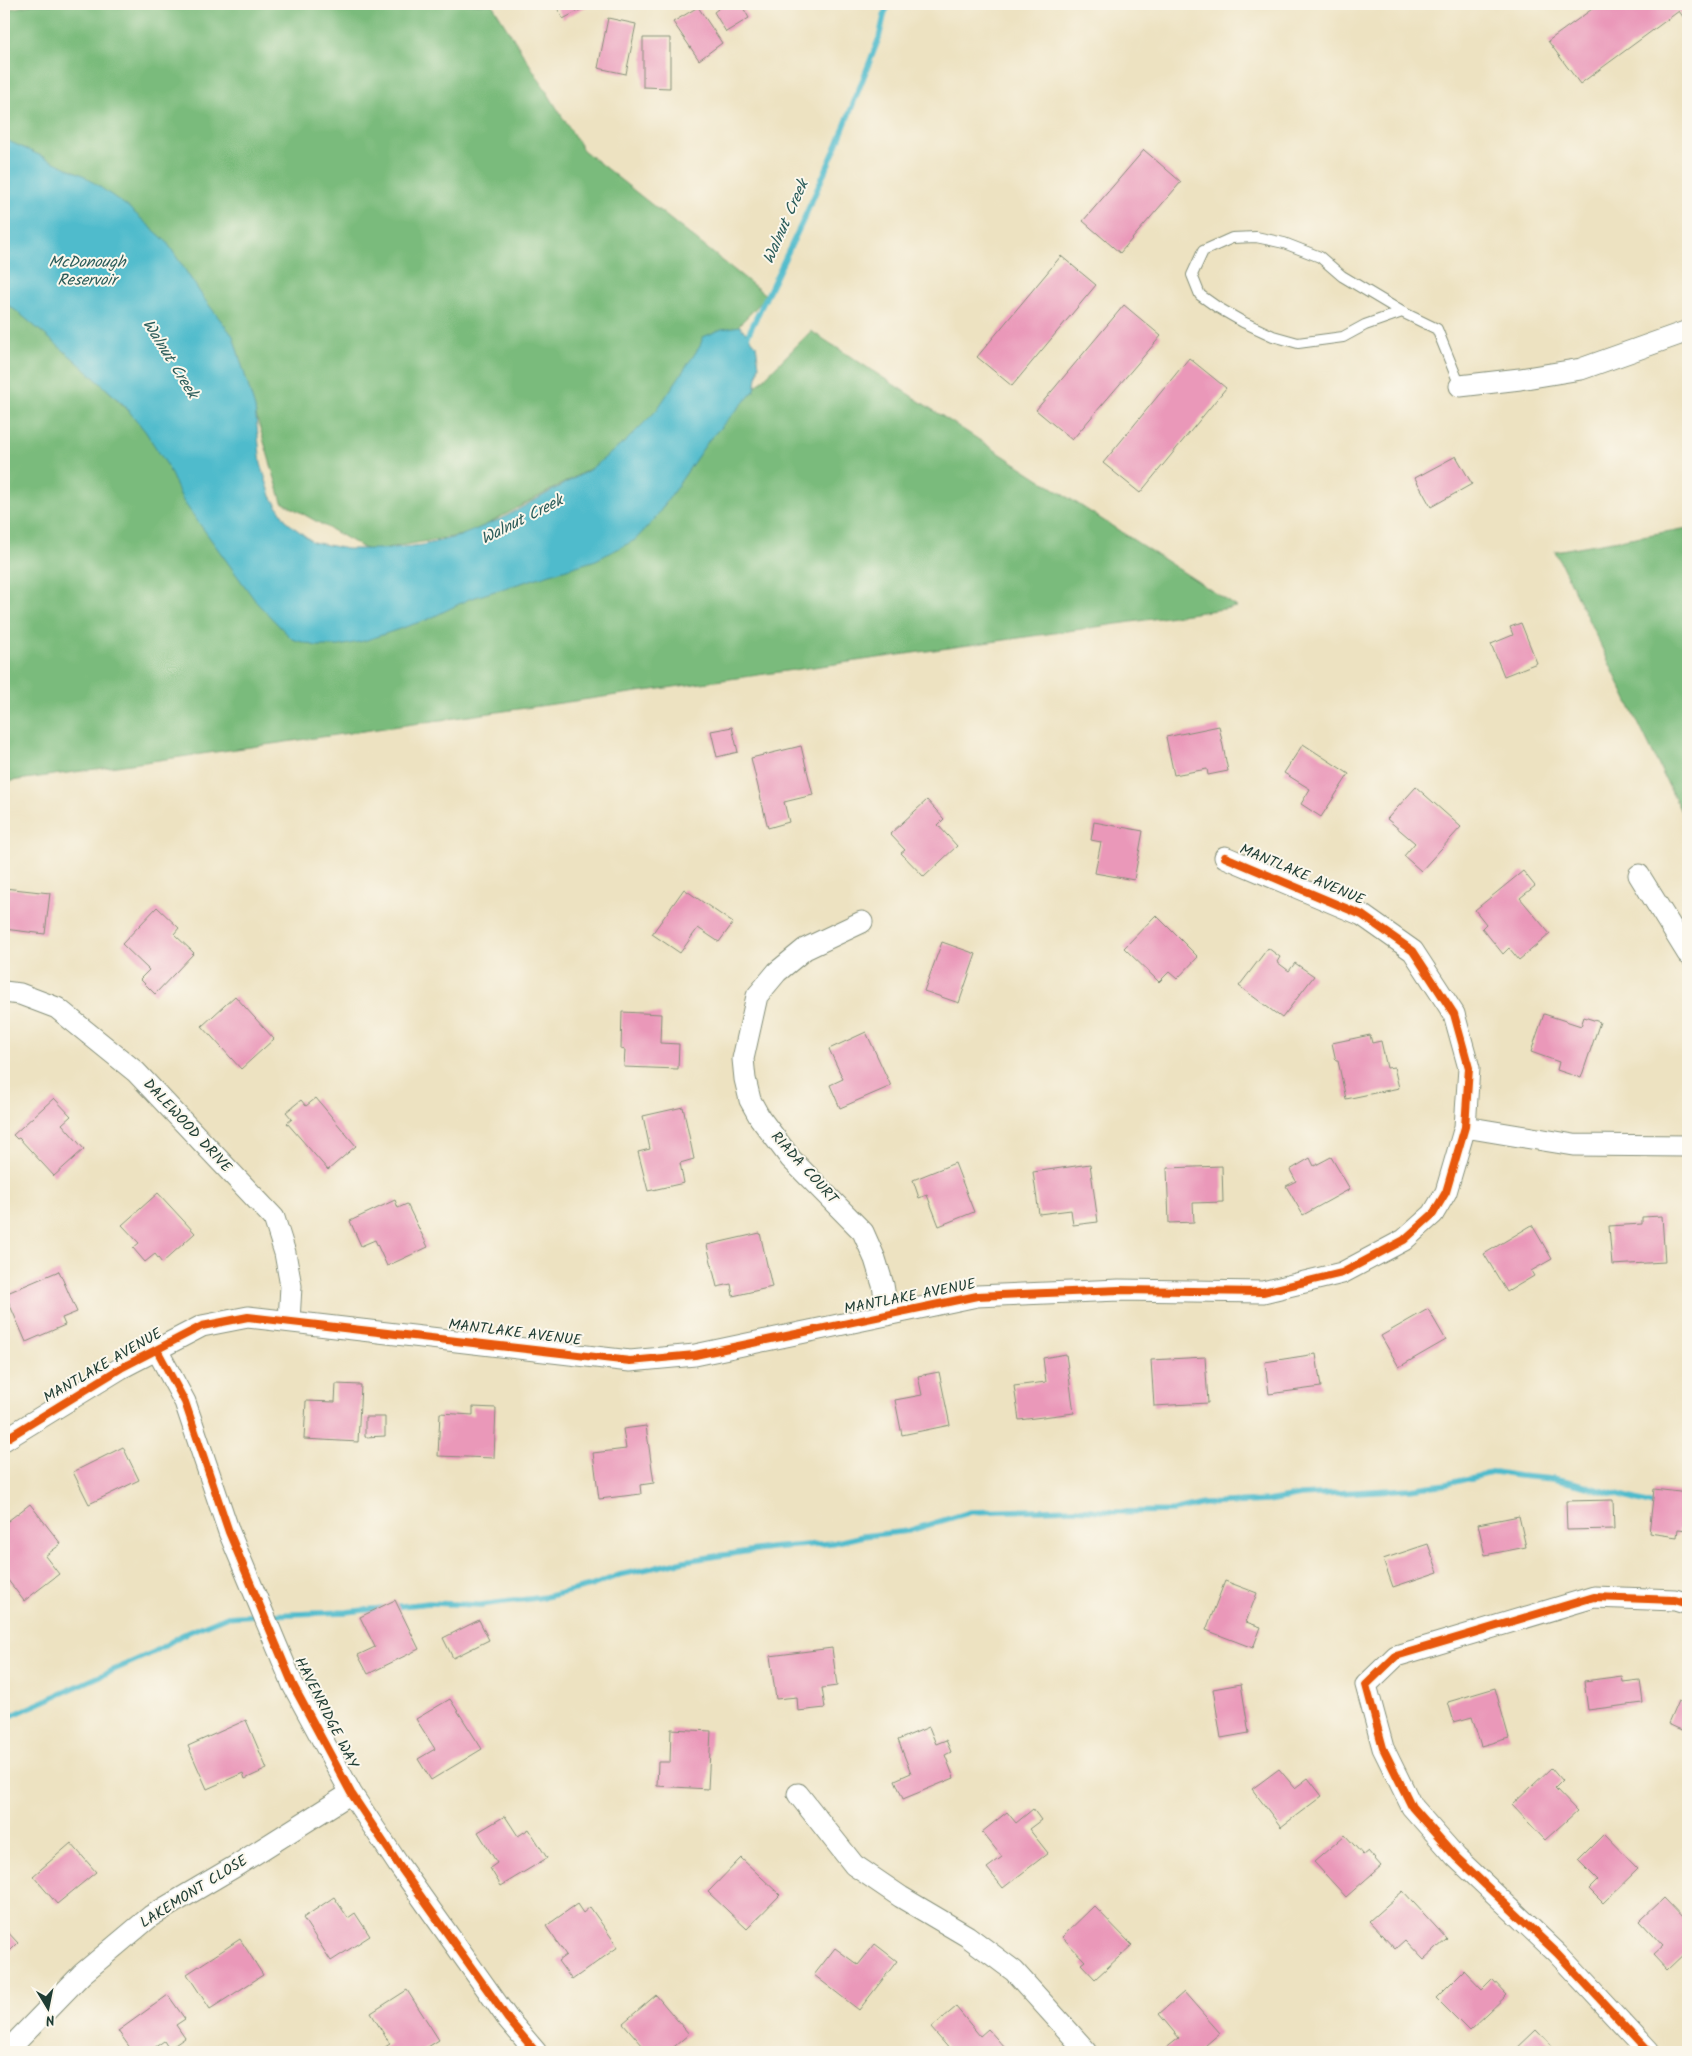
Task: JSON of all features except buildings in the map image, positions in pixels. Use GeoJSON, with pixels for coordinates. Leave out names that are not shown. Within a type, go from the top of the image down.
{"type":"FeatureCollection","features":[{"type":"Feature","properties":{"kind":"street"},"geometry":{"type":"LineString","coordinates":[[1460,386],[1581,369],[1688,331]]}},
{"type":"Feature","properties":{"kind":"street","name":"MANTLAKE AVENUE"},"geometry":{"type":"LineString","coordinates":[[4,1440],[121,1368],[202,1326],[248,1317],[630,1361],[695,1356],[978,1296],[1119,1290],[1263,1292],[1342,1273],[1404,1240],[1434,1214],[1446,1192],[1465,1127],[1469,1068],[1454,1014],[1413,952],[1362,915],[1225,857]]}},
{"type":"Feature","properties":{"kind":"street"},"geometry":{"type":"LineString","coordinates":[[1639,875],[1688,954]]}},
{"type":"Feature","properties":{"kind":"street","name":"RIADA COURT"},"geometry":{"type":"LineString","coordinates":[[862,922],[805,949],[777,972],[757,996],[742,1058],[744,1079],[750,1100],[760,1118],[791,1158],[863,1232],[875,1259],[883,1285],[888,1315]]}},
{"type":"Feature","properties":{"kind":"street","name":"DALEWOOD DRIVE"},"geometry":{"type":"LineString","coordinates":[[4,992],[20,994],[57,1008],[136,1072],[274,1218],[285,1253],[291,1286],[289,1321]]}},
{"type":"Feature","properties":{"kind":"street"},"geometry":{"type":"LineString","coordinates":[[1465,1127],[1574,1145],[1688,1146]]}},
{"type":"Feature","properties":{"kind":"street","name":"HAVENRIDGE WAY"},"geometry":{"type":"LineString","coordinates":[[157,1350],[185,1402],[230,1532],[294,1685],[352,1793],[398,1864],[502,2010],[536,2052]]}},
{"type":"Feature","properties":{"kind":"street"},"geometry":{"type":"LineString","coordinates":[[1649,2052],[1557,1953],[1456,1857],[1412,1807],[1382,1748],[1366,1685],[1396,1656],[1594,1597],[1675,1600],[1688,1604]]}},
{"type":"Feature","properties":{"kind":"street","name":"LAKEMONT CLOSE"},"geometry":{"type":"LineString","coordinates":[[9,2052],[11,2047],[82,1974],[151,1916],[234,1867],[352,1793]]}},
{"type":"Feature","properties":{"kind":"street"},"geometry":{"type":"LineString","coordinates":[[798,1794],[854,1866],[901,1898],[967,1936],[1014,1971],[1087,2052]]}},
{"type":"Feature","properties":{"kind":"lane"},"geometry":{"type":"LineString","coordinates":[[1402,312],[1366,325],[1343,337],[1298,343],[1265,332],[1217,307],[1200,295],[1192,275],[1203,251],[1232,238],[1256,237],[1284,243],[1320,258],[1342,276],[1402,312],[1436,328],[1460,386]]}},
{"type":"Feature","properties":{"kind":"green space"},"geometry":{"type":"Polygon","coordinates":[[[35,4],[492,4],[583,150],[767,296],[612,457],[469,534],[369,551],[282,502],[245,378],[4,168],[4,10],[35,4]]]}},
{"type":"Feature","properties":{"kind":"green space"},"geometry":{"type":"Polygon","coordinates":[[[4,287],[152,434],[254,572],[623,521],[811,331],[1237,607],[4,782],[4,287]]]}},
{"type":"Feature","properties":{"kind":"green space"},"geometry":{"type":"Polygon","coordinates":[[[1688,528],[1688,826],[1555,551],[1688,528]]]}},
{"type":"Feature","properties":{"kind":"water","name":"McDonough Reservoir"},"geometry":{"type":"Polygon","coordinates":[[[4,139],[83,175],[128,207],[166,241],[205,300],[233,336],[255,408],[261,464],[271,496],[287,522],[313,542],[347,549],[384,549],[423,545],[460,536],[503,518],[589,470],[625,442],[656,411],[700,346],[703,337],[722,329],[740,326],[756,345],[759,365],[755,390],[709,440],[654,520],[635,540],[596,560],[469,599],[429,619],[364,641],[339,646],[316,646],[292,639],[257,603],[183,501],[167,465],[145,431],[124,405],[75,360],[4,302],[4,139]]]}},
{"type":"Feature","properties":{"kind":"waterway","name":"Walnut Creek"},"geometry":{"type":"LineString","coordinates":[[745,341],[837,145],[879,38],[885,12],[890,4]]}},
{"type":"Feature","properties":{"kind":"waterway"},"geometry":{"type":"LineString","coordinates":[[392,1607],[429,1603],[480,1605],[545,1597],[591,1586],[619,1575],[684,1561],[770,1548],[833,1543],[863,1536],[908,1531],[971,1512],[1073,1509],[1116,1512],[1173,1511],[1203,1504],[1268,1501],[1301,1495],[1410,1489],[1446,1484],[1495,1472],[1553,1479],[1660,1507]]}},
{"type":"Feature","properties":{"kind":"waterway"},"geometry":{"type":"LineString","coordinates":[[268,1615],[346,1612],[383,1608]]}},
{"type":"Feature","properties":{"kind":"waterway"},"geometry":{"type":"LineString","coordinates":[[4,1719],[154,1652],[182,1635],[225,1617],[258,1615]]}},
{"type":"Feature","properties":{"kind":"cycle path"},"geometry":{"type":"LineString","coordinates":[[4,1440],[121,1368],[202,1326],[248,1317],[630,1361],[695,1355],[977,1296],[1119,1290],[1263,1292],[1342,1273],[1404,1240],[1433,1214],[1446,1192],[1465,1127],[1469,1068],[1454,1014],[1413,951],[1362,915],[1225,857]]}},
{"type":"Feature","properties":{"kind":"cycle path"},"geometry":{"type":"LineString","coordinates":[[157,1350],[185,1402],[229,1532],[293,1685],[351,1793],[398,1864],[508,2019],[536,2052]]}},
{"type":"Feature","properties":{"kind":"cycle path"},"geometry":{"type":"LineString","coordinates":[[1649,2052],[1557,1953],[1456,1857],[1412,1807],[1383,1748],[1366,1685],[1396,1656],[1594,1597],[1675,1600],[1688,1604]]}}]}
